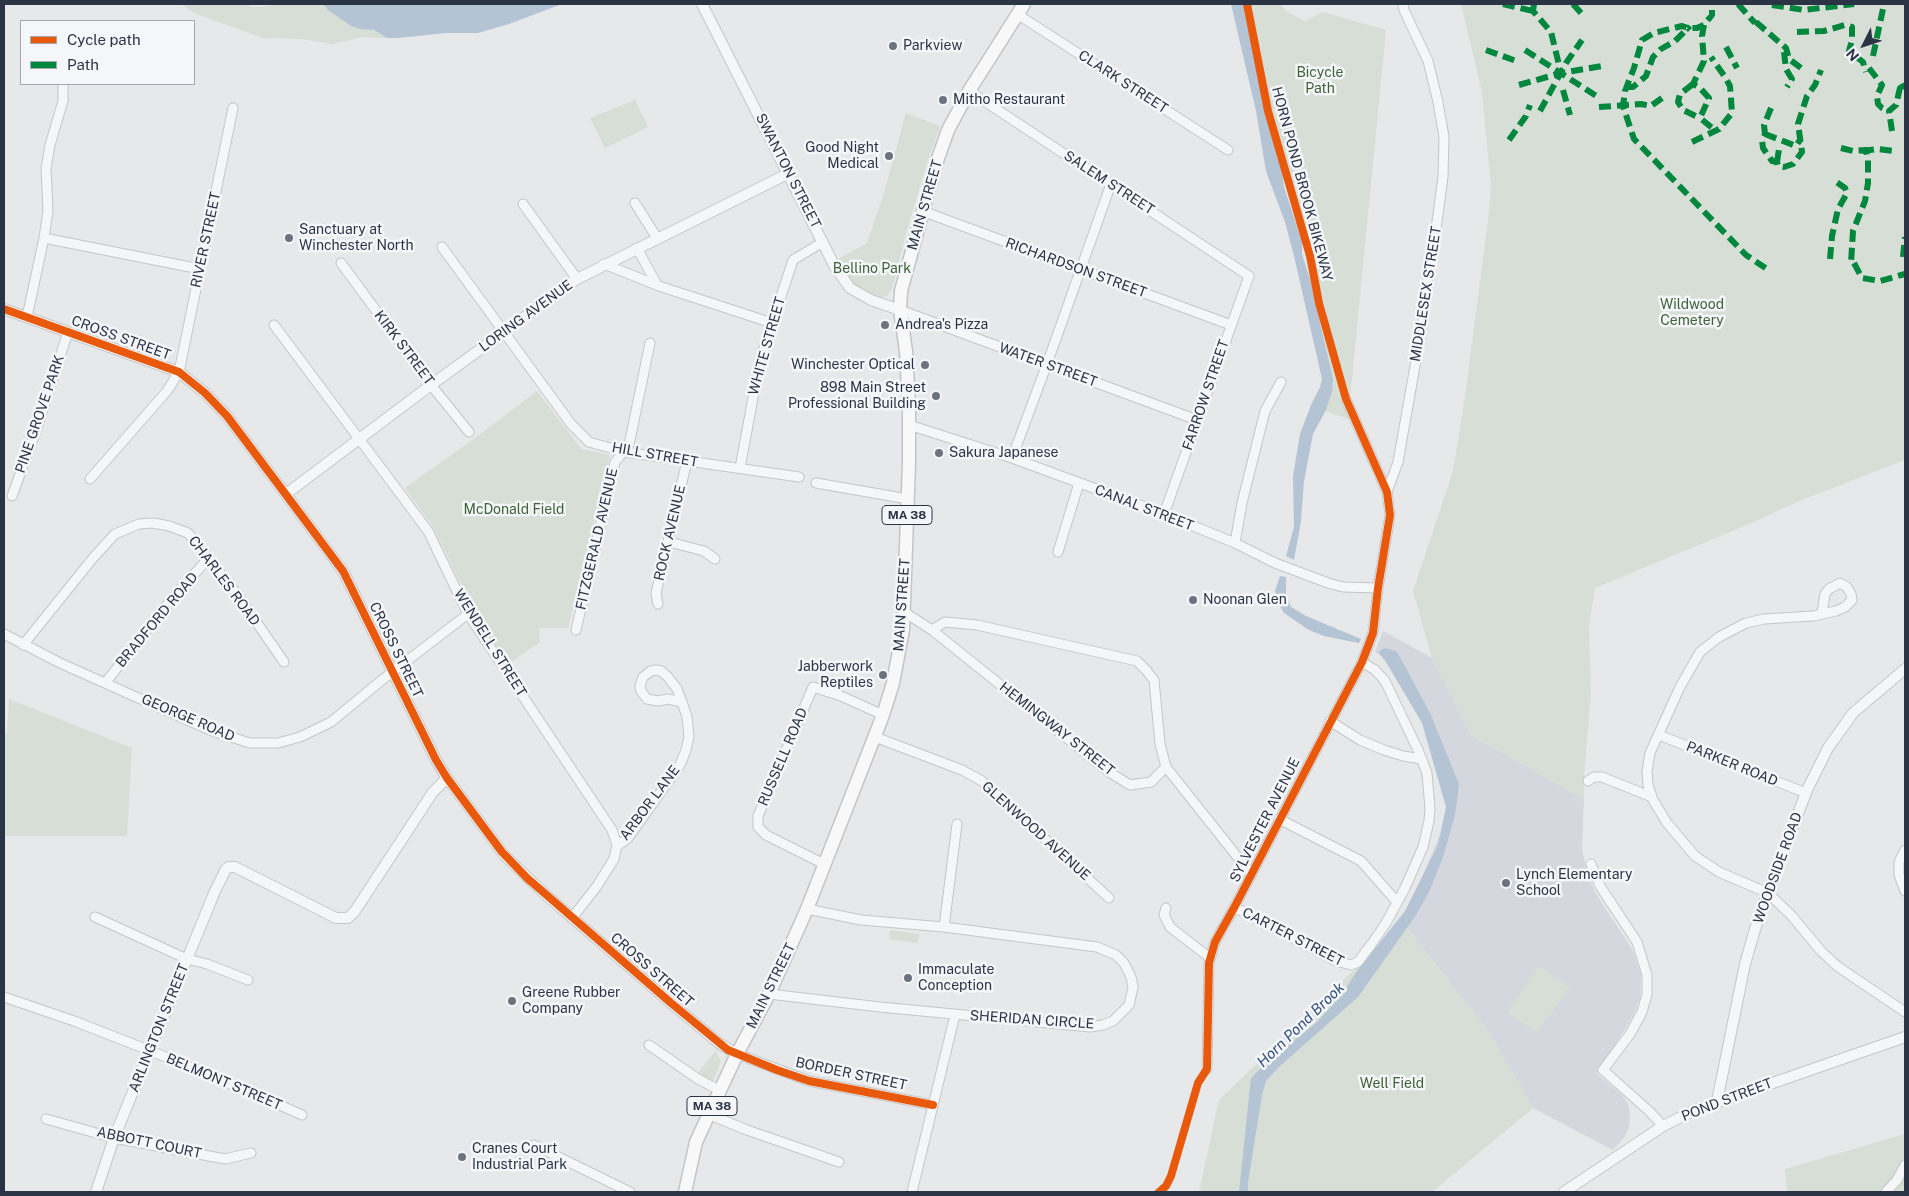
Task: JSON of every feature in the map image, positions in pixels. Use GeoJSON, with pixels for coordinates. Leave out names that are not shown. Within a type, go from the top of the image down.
{"type":"FeatureCollection","features":[{"type":"Feature","properties":{"kind":"main road","name":"MAIN STREET"},"geometry":{"type":"LineString","coordinates":[[685,1192],[694,1147],[719,1090],[769,994],[807,910],[875,737],[893,683],[899,656],[904,612],[908,499],[909,425],[906,351],[900,310],[901,291],[922,210],[948,130],[969,91],[1020,9]]}},
{"type":"Feature","properties":{"kind":"street","name":"SWANTON STREET"},"geometry":{"type":"LineString","coordinates":[[702,4],[836,267],[850,288],[871,300],[900,310]]}},
{"type":"Feature","properties":{"kind":"street","name":"MIDDLESEX STREET"},"geometry":{"type":"LineString","coordinates":[[1378,588],[1390,516],[1387,492],[1398,462],[1423,320],[1443,176],[1444,137],[1438,102],[1428,62],[1403,4]]}},
{"type":"Feature","properties":{"kind":"street","name":"CLARK STREET"},"geometry":{"type":"LineString","coordinates":[[1020,9],[1228,150]]}},
{"type":"Feature","properties":{"kind":"street"},"geometry":{"type":"LineString","coordinates":[[27,317],[44,238],[48,211],[46,168],[50,145],[63,100],[63,85]]}},
{"type":"Feature","properties":{"kind":"street","name":"SALEM STREET"},"geometry":{"type":"LineString","coordinates":[[969,91],[1249,276]]}},
{"type":"Feature","properties":{"kind":"street","name":"RIVER STREET"},"geometry":{"type":"LineString","coordinates":[[179,372],[233,108]]}},
{"type":"Feature","properties":{"kind":"street","name":"LORING AVENUE"},"geometry":{"type":"LineString","coordinates":[[286,494],[431,385],[577,279],[789,173]]}},
{"type":"Feature","properties":{"kind":"street"},"geometry":{"type":"LineString","coordinates":[[1012,458],[1111,184]]}},
{"type":"Feature","properties":{"kind":"street"},"geometry":{"type":"LineString","coordinates":[[635,202],[657,238]]}},
{"type":"Feature","properties":{"kind":"street"},"geometry":{"type":"LineString","coordinates":[[523,204],[577,279]]}},
{"type":"Feature","properties":{"kind":"street","name":"RICHARDSON STREET"},"geometry":{"type":"LineString","coordinates":[[922,210],[1231,325]]}},
{"type":"Feature","properties":{"kind":"street"},"geometry":{"type":"LineString","coordinates":[[44,238],[200,269]]}},
{"type":"Feature","properties":{"kind":"street","name":"WHITE STREET"},"geometry":{"type":"LineString","coordinates":[[740,468],[760,360],[793,260],[823,242]]}},
{"type":"Feature","properties":{"kind":"street","name":"HILL STREET"},"geometry":{"type":"LineString","coordinates":[[442,247],[571,424],[589,442],[625,452],[799,477]]}},
{"type":"Feature","properties":{"kind":"street"},"geometry":{"type":"LineString","coordinates":[[637,248],[656,285]]}},
{"type":"Feature","properties":{"kind":"street","name":"KIRK STREET"},"geometry":{"type":"LineString","coordinates":[[341,263],[431,385],[469,432]]}},
{"type":"Feature","properties":{"kind":"street"},"geometry":{"type":"LineString","coordinates":[[604,264],[656,285],[772,323]]}},
{"type":"Feature","properties":{"kind":"street","name":"FARROW STREET"},"geometry":{"type":"LineString","coordinates":[[1164,514],[1249,276]]}},
{"type":"Feature","properties":{"kind":"street","name":"CROSS STREET"},"geometry":{"type":"LineString","coordinates":[[4,309],[179,372],[205,393],[227,416],[343,571],[436,760],[447,778],[508,860],[695,1024],[737,1054]]}},
{"type":"Feature","properties":{"kind":"street","name":"WATER STREET"},"geometry":{"type":"LineString","coordinates":[[900,310],[1197,420]]}},
{"type":"Feature","properties":{"kind":"street","name":"WENDELL STREET"},"geometry":{"type":"LineString","coordinates":[[274,325],[428,531],[468,614],[607,823],[617,846]]}},
{"type":"Feature","properties":{"kind":"street","name":"PINE GROVE PARK"},"geometry":{"type":"LineString","coordinates":[[12,496],[38,425],[68,332]]}},
{"type":"Feature","properties":{"kind":"street","name":"FITZGERALD AVENUE"},"geometry":{"type":"LineString","coordinates":[[576,630],[615,462],[629,445],[650,343]]}},
{"type":"Feature","properties":{"kind":"street"},"geometry":{"type":"LineString","coordinates":[[90,479],[167,391],[179,372]]}},
{"type":"Feature","properties":{"kind":"street"},"geometry":{"type":"LineString","coordinates":[[1235,543],[1242,503],[1265,411],[1280,382]]}},
{"type":"Feature","properties":{"kind":"street"},"geometry":{"type":"LineString","coordinates":[[1346,399],[1387,492]]}},
{"type":"Feature","properties":{"kind":"street","name":"CANAL STREET"},"geometry":{"type":"LineString","coordinates":[[909,425],[1012,458],[1164,514],[1235,543],[1275,563],[1328,583],[1342,587],[1378,588]]}},
{"type":"Feature","properties":{"kind":"street","name":"ROCK AVENUE"},"geometry":{"type":"LineString","coordinates":[[658,604],[656,593],[687,461]]}},
{"type":"Feature","properties":{"kind":"street"},"geometry":{"type":"LineString","coordinates":[[816,483],[908,499]]}},
{"type":"Feature","properties":{"kind":"street"},"geometry":{"type":"LineString","coordinates":[[1058,552],[1079,483]]}},
{"type":"Feature","properties":{"kind":"street","name":"CHARLES ROAD"},"geometry":{"type":"LineString","coordinates":[[24,645],[81,572],[115,534],[140,524],[153,523],[188,532],[237,594],[284,662]]}},
{"type":"Feature","properties":{"kind":"street"},"geometry":{"type":"LineString","coordinates":[[669,542],[704,551],[715,558]]}},
{"type":"Feature","properties":{"kind":"street","name":"BRADFORD ROAD"},"geometry":{"type":"LineString","coordinates":[[106,682],[172,597],[209,558]]}},
{"type":"Feature","properties":{"kind":"street","name":"SYLVESTER AVENUE"},"geometry":{"type":"LineString","coordinates":[[1206,1069],[1210,958],[1215,942],[1362,662],[1373,633],[1378,588]]}},
{"type":"Feature","properties":{"kind":"street","name":"HEMINGWAY STREET"},"geometry":{"type":"LineString","coordinates":[[904,612],[932,630],[1109,772],[1130,785],[1151,782],[1166,767]]}},
{"type":"Feature","properties":{"kind":"street"},"geometry":{"type":"LineString","coordinates":[[1822,613],[1786,619],[1764,619],[1746,623],[1719,637],[1700,652],[1680,687],[1650,753],[1648,785],[1652,797],[1667,822],[1695,856],[1719,872],[1768,894],[1791,915],[1821,951],[1837,966],[1905,1012]]}},
{"type":"Feature","properties":{"kind":"street"},"geometry":{"type":"LineString","coordinates":[[393,671],[468,614]]}},
{"type":"Feature","properties":{"kind":"street"},"geometry":{"type":"LineString","coordinates":[[932,630],[945,622],[977,625],[1137,662],[1154,680],[1160,744],[1166,767],[1251,874]]}},
{"type":"Feature","properties":{"kind":"street","name":"GEORGE ROAD"},"geometry":{"type":"LineString","coordinates":[[4,634],[24,645],[212,731],[250,743],[278,743],[300,737],[331,722],[393,671]]}},
{"type":"Feature","properties":{"kind":"street"},"geometry":{"type":"LineString","coordinates":[[1279,819],[1361,860],[1397,902],[1420,854],[1429,821],[1429,788],[1422,759],[1385,682],[1375,670],[1362,662]]}},
{"type":"Feature","properties":{"kind":"street","name":"WOODSIDE ROAD"},"geometry":{"type":"LineString","coordinates":[[1716,1101],[1745,964],[1758,919],[1806,792],[1828,748],[1852,713],[1905,669]]}},
{"type":"Feature","properties":{"kind":"street","name":"ARBOR LANE"},"geometry":{"type":"LineString","coordinates":[[617,846],[628,838],[680,765],[689,737],[687,717],[682,702],[677,689],[665,673],[656,670],[643,676],[640,686],[648,698],[658,701],[668,699],[682,702]]}},
{"type":"Feature","properties":{"kind":"street","name":"RUSSELL ROAD"},"geometry":{"type":"LineString","coordinates":[[824,864],[766,835],[758,826],[758,816],[813,687],[841,696],[883,714]]}},
{"type":"Feature","properties":{"kind":"street"},"geometry":{"type":"LineString","coordinates":[[1330,721],[1360,740],[1403,756],[1422,759]]}},
{"type":"Feature","properties":{"kind":"street","name":"PARKER ROAD"},"geometry":{"type":"LineString","coordinates":[[1659,734],[1806,792]]}},
{"type":"Feature","properties":{"kind":"street","name":"GLENWOOD AVENUE"},"geometry":{"type":"LineString","coordinates":[[875,737],[962,770],[982,781],[1109,898]]}},
{"type":"Feature","properties":{"kind":"street"},"geometry":{"type":"LineString","coordinates":[[1588,781],[1594,776],[1602,777],[1652,797]]}},
{"type":"Feature","properties":{"kind":"street","name":"ARLINGTON STREET"},"geometry":{"type":"LineString","coordinates":[[96,1192],[114,1138],[187,959],[216,888],[229,866],[235,867],[336,918],[343,919],[354,914],[433,792],[447,778]]}},
{"type":"Feature","properties":{"kind":"street"},"geometry":{"type":"LineString","coordinates":[[944,927],[957,824]]}},
{"type":"Feature","properties":{"kind":"street"},"geometry":{"type":"LineString","coordinates":[[572,918],[610,869],[617,852],[617,846]]}},
{"type":"Feature","properties":{"kind":"street"},"geometry":{"type":"LineString","coordinates":[[1905,850],[1899,862],[1898,875],[1905,890]]}},
{"type":"Feature","properties":{"kind":"street"},"geometry":{"type":"LineString","coordinates":[[1591,864],[1600,886],[1637,942],[1647,976],[1647,994],[1642,1012],[1630,1034],[1603,1070],[1649,1110],[1662,1126]]}},
{"type":"Feature","properties":{"kind":"street","name":"CARTER STREET"},"geometry":{"type":"LineString","coordinates":[[1234,907],[1336,961],[1351,965],[1358,962],[1373,942],[1397,902]]}},
{"type":"Feature","properties":{"kind":"street"},"geometry":{"type":"LineString","coordinates":[[1166,908],[1164,915],[1170,926],[1210,958]]}},
{"type":"Feature","properties":{"kind":"street","name":"SHERIDAN CIRCLE"},"geometry":{"type":"LineString","coordinates":[[769,994],[1074,1026],[1103,1025],[1113,1021],[1129,1005],[1132,982],[1124,963],[1116,954],[1097,947],[944,927],[861,920],[807,910]]}},
{"type":"Feature","properties":{"kind":"street"},"geometry":{"type":"LineString","coordinates":[[96,917],[187,959],[248,980]]}},
{"type":"Feature","properties":{"kind":"street","name":"BELMONT STREET"},"geometry":{"type":"LineString","coordinates":[[4,997],[74,1021],[151,1051],[302,1115]]}},
{"type":"Feature","properties":{"kind":"street"},"geometry":{"type":"LineString","coordinates":[[912,1192],[954,1014]]}},
{"type":"Feature","properties":{"kind":"street","name":"POND STREET"},"geometry":{"type":"LineString","coordinates":[[1564,1192],[1662,1126],[1716,1101],[1905,1037]]}},
{"type":"Feature","properties":{"kind":"street"},"geometry":{"type":"LineString","coordinates":[[649,1045],[698,1079],[719,1090]]}},
{"type":"Feature","properties":{"kind":"street","name":"BORDER STREET"},"geometry":{"type":"LineString","coordinates":[[737,1054],[810,1081],[933,1105]]}},
{"type":"Feature","properties":{"kind":"street"},"geometry":{"type":"LineString","coordinates":[[708,1114],[747,1130],[839,1162]]}},
{"type":"Feature","properties":{"kind":"street","name":"ABBOTT COURT"},"geometry":{"type":"LineString","coordinates":[[46,1119],[114,1138],[225,1159],[251,1153]]}},
{"type":"Feature","properties":{"kind":"street"},"geometry":{"type":"LineString","coordinates":[[534,1145],[630,1192]]}},
{"type":"Feature","properties":{"kind":"street"},"geometry":{"type":"LineString","coordinates":[[1886,1192],[1897,1180],[1905,1165]]}},
{"type":"Feature","properties":{"kind":"shaded area","name":"Lynch Elementary School"},"geometry":{"type":"Polygon","coordinates":[[[1383,631],[1432,658],[1471,735],[1584,799],[1582,849],[1587,873],[1596,894],[1633,951],[1641,974],[1640,998],[1633,1016],[1597,1074],[1621,1094],[1628,1104],[1630,1115],[1629,1127],[1624,1138],[1613,1150],[1533,1108],[1487,1029],[1403,923],[1451,808],[1438,748],[1395,665],[1375,652],[1383,631]]]}},
{"type":"Feature","properties":{"kind":"green space"},"geometry":{"type":"Polygon","coordinates":[[[181,4],[246,4],[252,7],[259,7],[279,4],[323,4],[328,10],[351,26],[374,30],[387,38],[363,37],[333,44],[301,39],[263,38],[194,13],[181,4]]]}},
{"type":"Feature","properties":{"kind":"green space","name":"Bicycle Path"},"geometry":{"type":"Polygon","coordinates":[[[1234,4],[1280,4],[1286,11],[1305,21],[1323,12],[1386,30],[1348,419],[1320,409],[1326,310],[1234,4]]]}},
{"type":"Feature","properties":{"kind":"green space","name":"Wildwood Cemetery"},"geometry":{"type":"Polygon","coordinates":[[[1461,4],[1905,4],[1905,460],[1799,501],[1754,522],[1595,588],[1589,625],[1591,692],[1584,776],[1584,799],[1471,735],[1432,658],[1413,591],[1453,471],[1465,397],[1489,212],[1491,185],[1482,92],[1461,4]]]}},
{"type":"Feature","properties":{"kind":"green space"},"geometry":{"type":"Polygon","coordinates":[[[635,100],[648,127],[605,148],[590,118],[635,100]]]}},
{"type":"Feature","properties":{"kind":"green space","name":"Bellino Park"},"geometry":{"type":"Polygon","coordinates":[[[906,113],[940,126],[907,230],[892,289],[887,296],[878,298],[851,284],[838,259],[867,243],[884,193],[906,113]]]}},
{"type":"Feature","properties":{"kind":"green space","name":"McDonald Field"},"geometry":{"type":"Polygon","coordinates":[[[537,391],[581,449],[610,455],[568,628],[539,628],[540,642],[508,664],[479,620],[432,525],[405,488],[537,391]]]}},
{"type":"Feature","properties":{"kind":"green space"},"geometry":{"type":"Polygon","coordinates":[[[9,699],[132,748],[127,836],[4,836],[4,734],[7,733],[9,699]]]}},
{"type":"Feature","properties":{"kind":"green space","name":"Well Field"},"geometry":{"type":"Polygon","coordinates":[[[1403,923],[1487,1029],[1533,1108],[1432,1192],[1199,1192],[1219,1100],[1403,923]]]}},
{"type":"Feature","properties":{"kind":"green space"},"geometry":{"type":"Polygon","coordinates":[[[890,930],[919,934],[918,943],[889,939],[890,930]]]}},
{"type":"Feature","properties":{"kind":"green space"},"geometry":{"type":"Polygon","coordinates":[[[1539,965],[1570,987],[1537,1033],[1507,1012],[1539,965]]]}},
{"type":"Feature","properties":{"kind":"green space"},"geometry":{"type":"Polygon","coordinates":[[[715,1051],[721,1061],[712,1083],[697,1075],[715,1051]]]}},
{"type":"Feature","properties":{"kind":"green space"},"geometry":{"type":"Polygon","coordinates":[[[1905,1134],[1905,1192],[1787,1192],[1785,1169],[1905,1134]]]}},
{"type":"Feature","properties":{"kind":"water"},"geometry":{"type":"Polygon","coordinates":[[[323,4],[562,4],[509,24],[478,33],[446,33],[387,38],[374,30],[351,26],[328,10],[323,4]]]}},
{"type":"Feature","properties":{"kind":"water"},"geometry":{"type":"Polygon","coordinates":[[[1231,4],[1246,4],[1255,59],[1282,170],[1284,187],[1302,242],[1302,254],[1310,279],[1333,379],[1332,391],[1326,410],[1313,434],[1304,481],[1301,521],[1294,560],[1286,556],[1294,527],[1293,476],[1300,434],[1322,379],[1285,222],[1266,171],[1256,111],[1231,4]]]}},
{"type":"Feature","properties":{"kind":"water"},"geometry":{"type":"Polygon","coordinates":[[[1280,576],[1286,577],[1286,595],[1291,607],[1306,616],[1361,639],[1359,643],[1324,636],[1309,630],[1284,613],[1275,591],[1280,576]]]}},
{"type":"Feature","properties":{"kind":"water","name":"Horn Pond Brook"},"geometry":{"type":"Polygon","coordinates":[[[1386,648],[1397,652],[1430,713],[1459,784],[1455,815],[1443,857],[1430,890],[1416,915],[1358,997],[1280,1066],[1266,1081],[1262,1095],[1248,1192],[1239,1192],[1251,1078],[1266,1063],[1316,1023],[1341,996],[1357,971],[1405,911],[1438,845],[1446,807],[1422,723],[1379,653],[1386,648]]]}},
{"type":"Feature","properties":{"kind":"marked path"},"geometry":{"type":"LineString","coordinates":[[1503,4],[1533,11]]}},
{"type":"Feature","properties":{"kind":"marked path"},"geometry":{"type":"LineString","coordinates":[[1534,4],[1533,11],[1551,32],[1561,73]]}},
{"type":"Feature","properties":{"kind":"marked path"},"geometry":{"type":"LineString","coordinates":[[1573,4],[1582,14]]}},
{"type":"Feature","properties":{"kind":"marked path"},"geometry":{"type":"LineString","coordinates":[[1738,4],[1755,23]]}},
{"type":"Feature","properties":{"kind":"marked path"},"geometry":{"type":"LineString","coordinates":[[1772,5],[1804,10],[1854,4]]}},
{"type":"Feature","properties":{"kind":"marked path"},"geometry":{"type":"LineString","coordinates":[[1873,56],[1884,4]]}},
{"type":"Feature","properties":{"kind":"marked path"},"geometry":{"type":"LineString","coordinates":[[1712,10],[1712,15],[1704,25],[1697,28],[1682,26],[1654,33],[1642,40],[1625,91],[1623,106],[1634,139],[1746,255],[1767,269]]}},
{"type":"Feature","properties":{"kind":"marked path"},"geometry":{"type":"LineString","coordinates":[[1756,22],[1786,48],[1789,59],[1805,71]]}},
{"type":"Feature","properties":{"kind":"marked path"},"geometry":{"type":"LineString","coordinates":[[1704,25],[1702,36],[1704,61],[1693,84],[1700,88],[1709,98],[1700,118],[1716,131]]}},
{"type":"Feature","properties":{"kind":"marked path"},"geometry":{"type":"LineString","coordinates":[[1797,32],[1824,31],[1845,25],[1852,27],[1852,40],[1849,51],[1863,62],[1866,72]]}},
{"type":"Feature","properties":{"kind":"marked path"},"geometry":{"type":"LineString","coordinates":[[1626,87],[1633,87],[1646,76],[1653,57],[1661,49],[1675,41],[1688,28],[1690,30]]}},
{"type":"Feature","properties":{"kind":"marked path"},"geometry":{"type":"LineString","coordinates":[[1540,111],[1566,63],[1582,40]]}},
{"type":"Feature","properties":{"kind":"marked path"},"geometry":{"type":"LineString","coordinates":[[1726,47],[1737,68]]}},
{"type":"Feature","properties":{"kind":"marked path"},"geometry":{"type":"LineString","coordinates":[[1486,50],[1519,62]]}},
{"type":"Feature","properties":{"kind":"marked path"},"geometry":{"type":"LineString","coordinates":[[1525,50],[1598,97]]}},
{"type":"Feature","properties":{"kind":"marked path"},"geometry":{"type":"LineString","coordinates":[[1784,52],[1786,69],[1792,79],[1787,87]]}},
{"type":"Feature","properties":{"kind":"marked path"},"geometry":{"type":"LineString","coordinates":[[1692,142],[1719,129],[1732,113],[1730,86],[1711,57]]}},
{"type":"Feature","properties":{"kind":"marked path"},"geometry":{"type":"LineString","coordinates":[[1519,85],[1561,73],[1602,66]]}},
{"type":"Feature","properties":{"kind":"marked path"},"geometry":{"type":"LineString","coordinates":[[1869,68],[1882,85],[1877,96],[1878,104],[1889,111]]}},
{"type":"Feature","properties":{"kind":"marked path"},"geometry":{"type":"LineString","coordinates":[[1771,108],[1764,125],[1763,148],[1772,161],[1777,162],[1778,166],[1784,167],[1793,164],[1802,152],[1798,124],[1807,96],[1815,85],[1821,70]]}},
{"type":"Feature","properties":{"kind":"marked path"},"geometry":{"type":"LineString","coordinates":[[1693,84],[1680,94],[1678,102],[1683,110],[1700,118]]}},
{"type":"Feature","properties":{"kind":"marked path"},"geometry":{"type":"LineString","coordinates":[[1905,85],[1900,88],[1899,92],[1905,94]]}},
{"type":"Feature","properties":{"kind":"marked path"},"geometry":{"type":"LineString","coordinates":[[1563,90],[1570,115]]}},
{"type":"Feature","properties":{"kind":"marked path"},"geometry":{"type":"LineString","coordinates":[[1892,131],[1889,111],[1896,105],[1899,92]]}},
{"type":"Feature","properties":{"kind":"marked path"},"geometry":{"type":"LineString","coordinates":[[1599,107],[1641,104],[1651,106],[1662,98]]}},
{"type":"Feature","properties":{"kind":"marked path"},"geometry":{"type":"LineString","coordinates":[[1509,140],[1526,116],[1530,105]]}},
{"type":"Feature","properties":{"kind":"marked path"},"geometry":{"type":"LineString","coordinates":[[1765,134],[1796,146],[1800,140]]}},
{"type":"Feature","properties":{"kind":"marked path"},"geometry":{"type":"LineString","coordinates":[[1841,148],[1853,151],[1866,150],[1868,160],[1868,183],[1865,201],[1853,231],[1851,263]]}},
{"type":"Feature","properties":{"kind":"marked path"},"geometry":{"type":"LineString","coordinates":[[1777,162],[1779,149]]}},
{"type":"Feature","properties":{"kind":"marked path"},"geometry":{"type":"LineString","coordinates":[[1862,151],[1877,149],[1894,151]]}},
{"type":"Feature","properties":{"kind":"marked path"},"geometry":{"type":"LineString","coordinates":[[1830,259],[1832,236],[1838,209],[1847,193],[1845,188],[1835,181]]}},
{"type":"Feature","properties":{"kind":"marked path"},"geometry":{"type":"LineString","coordinates":[[1903,257],[1905,237]]}},
{"type":"Feature","properties":{"kind":"marked path"},"geometry":{"type":"LineString","coordinates":[[1854,263],[1862,278],[1880,281],[1905,274]]}},
{"type":"Feature","properties":{"kind":"cycle path","name":"HORN POND BROOK BIKEWAY"},"geometry":{"type":"LineString","coordinates":[[1159,1192],[1166,1186],[1171,1176],[1198,1083],[1207,1069],[1209,963],[1215,942],[1362,662],[1373,633],[1390,515],[1387,492],[1346,399],[1319,303],[1310,256],[1268,111],[1247,4]]}},
{"type":"Feature","properties":{"kind":"cycle path"},"geometry":{"type":"LineString","coordinates":[[4,309],[179,372],[205,393],[227,416],[343,571],[436,760],[447,778],[502,852],[527,878],[671,1003],[728,1050],[777,1070],[809,1081],[933,1105]]}},
{"type":"Feature","properties":{"kind":"place","name":"Parkview"},"geometry":{"type":"Point","coordinates":[893,46]}},
{"type":"Feature","properties":{"kind":"place","name":"Mitho Restaurant"},"geometry":{"type":"Point","coordinates":[943,100]}},
{"type":"Feature","properties":{"kind":"place","name":"Good Night Medical"},"geometry":{"type":"Point","coordinates":[889,156]}},
{"type":"Feature","properties":{"kind":"place","name":"Sanctuary at Winchester North"},"geometry":{"type":"Point","coordinates":[289,238]}},
{"type":"Feature","properties":{"kind":"place","name":"Andrea's Pizza"},"geometry":{"type":"Point","coordinates":[885,325]}},
{"type":"Feature","properties":{"kind":"place","name":"Winchester Optical"},"geometry":{"type":"Point","coordinates":[925,365]}},
{"type":"Feature","properties":{"kind":"place","name":"898 Main Street Professional Building"},"geometry":{"type":"Point","coordinates":[936,396]}},
{"type":"Feature","properties":{"kind":"place","name":"Sakura Japanese"},"geometry":{"type":"Point","coordinates":[939,453]}},
{"type":"Feature","properties":{"kind":"place","name":"Noonan Glen"},"geometry":{"type":"Point","coordinates":[1193,600]}},
{"type":"Feature","properties":{"kind":"place","name":"Jabberwork Reptiles"},"geometry":{"type":"Point","coordinates":[883,675]}},
{"type":"Feature","properties":{"kind":"place","name":"Lynch Elementary School"},"geometry":{"type":"Point","coordinates":[1506,883]}},
{"type":"Feature","properties":{"kind":"place","name":"Immaculate Conception"},"geometry":{"type":"Point","coordinates":[908,978]}},
{"type":"Feature","properties":{"kind":"place","name":"Greene Rubber Company"},"geometry":{"type":"Point","coordinates":[512,1001]}},
{"type":"Feature","properties":{"kind":"place","name":"Cranes Court Industrial Park"},"geometry":{"type":"Point","coordinates":[462,1157]}}]}
